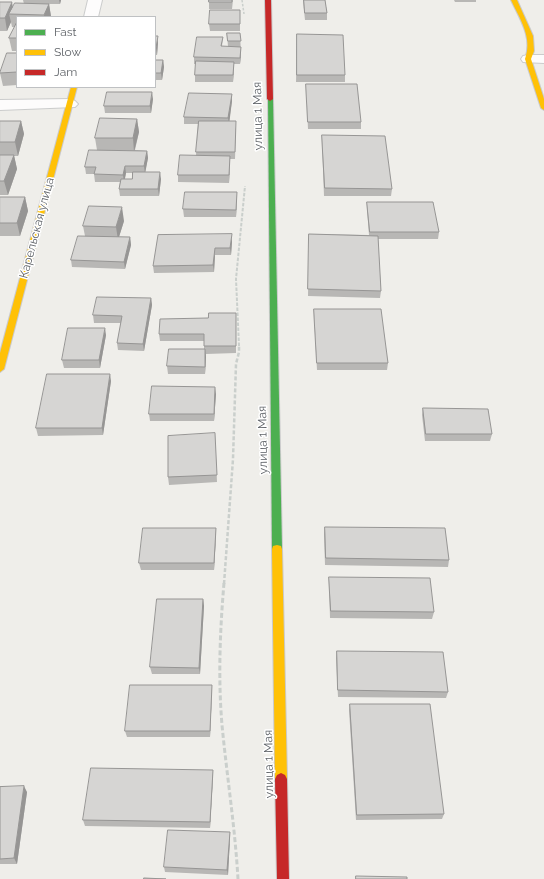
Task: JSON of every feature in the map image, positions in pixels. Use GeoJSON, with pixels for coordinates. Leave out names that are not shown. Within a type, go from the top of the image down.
{"type":"FeatureCollection","features":[{"type":"Feature","properties":{"kind":"street"},"geometry":{"type":"LineString","coordinates":[[91,16],[95,0]]}},
{"type":"Feature","properties":{"kind":"street","name":"улица 1 Мая"},"geometry":{"type":"LineString","coordinates":[[268,0],[283,879]]}},
{"type":"Feature","properties":{"kind":"street"},"geometry":{"type":"LineString","coordinates":[[514,0],[530,36],[532,50],[528,59],[544,108]]}},
{"type":"Feature","properties":{"kind":"street"},"geometry":{"type":"LineString","coordinates":[[528,59],[544,59]]}},
{"type":"Feature","properties":{"kind":"street","name":"Карельская улица"},"geometry":{"type":"LineString","coordinates":[[1,361],[74,88]]}},
{"type":"Feature","properties":{"kind":"street"},"geometry":{"type":"LineString","coordinates":[[0,105],[70,104]]}},
{"type":"Feature","properties":{"kind":"path"},"geometry":{"type":"LineString","coordinates":[[238,879],[236,840],[222,724],[219,645],[233,459],[236,364],[239,352],[236,279],[244,199]]}},
{"type":"Feature","properties":{"kind":"building"},"geometry":{"type":"Polygon","coordinates":[[[209,0],[232,0],[232,2],[209,2],[209,0]]]}},
{"type":"Feature","properties":{"kind":"building"},"geometry":{"type":"Polygon","coordinates":[[[304,0],[325,0],[327,13],[305,13],[304,0]]]}},
{"type":"Feature","properties":{"kind":"building"},"geometry":{"type":"Polygon","coordinates":[[[0,2],[12,2],[5,18],[0,18],[0,2]]]}},
{"type":"Feature","properties":{"kind":"building"},"geometry":{"type":"Polygon","coordinates":[[[15,3],[49,4],[44,15],[9,14],[15,3]]]}},
{"type":"Feature","properties":{"kind":"building"},"geometry":{"type":"Polygon","coordinates":[[[210,10],[240,10],[240,24],[209,24],[210,10]]]}},
{"type":"Feature","properties":{"kind":"building"},"geometry":{"type":"Polygon","coordinates":[[[16,24],[16,38],[9,38],[16,24]]]}},
{"type":"Feature","properties":{"kind":"building"},"geometry":{"type":"Polygon","coordinates":[[[227,33],[240,33],[241,41],[228,41],[227,33]]]}},
{"type":"Feature","properties":{"kind":"building"},"geometry":{"type":"Polygon","coordinates":[[[297,34],[343,35],[345,75],[297,75],[297,34]]]}},
{"type":"Feature","properties":{"kind":"building"},"geometry":{"type":"Polygon","coordinates":[[[156,36],[158,36],[156,48],[156,36]]]}},
{"type":"Feature","properties":{"kind":"building"},"geometry":{"type":"Polygon","coordinates":[[[197,37],[223,37],[221,46],[241,47],[240,58],[194,57],[197,37]]]}},
{"type":"Feature","properties":{"kind":"building"},"geometry":{"type":"Polygon","coordinates":[[[7,53],[16,53],[16,72],[0,73],[7,53]]]}},
{"type":"Feature","properties":{"kind":"building"},"geometry":{"type":"Polygon","coordinates":[[[156,60],[163,60],[161,73],[156,73],[156,60]]]}},
{"type":"Feature","properties":{"kind":"building"},"geometry":{"type":"Polygon","coordinates":[[[196,61],[234,62],[233,75],[195,75],[196,61]]]}},
{"type":"Feature","properties":{"kind":"building"},"geometry":{"type":"Polygon","coordinates":[[[306,84],[357,84],[361,122],[308,122],[306,84]]]}},
{"type":"Feature","properties":{"kind":"building"},"geometry":{"type":"Polygon","coordinates":[[[107,92],[152,92],[150,106],[104,106],[107,92]]]}},
{"type":"Feature","properties":{"kind":"building"},"geometry":{"type":"Polygon","coordinates":[[[189,93],[232,94],[228,118],[184,117],[189,93]]]}},
{"type":"Feature","properties":{"kind":"building"},"geometry":{"type":"Polygon","coordinates":[[[100,118],[137,119],[133,138],[95,138],[100,118]]]}},
{"type":"Feature","properties":{"kind":"building"},"geometry":{"type":"Polygon","coordinates":[[[0,121],[21,121],[15,142],[0,142],[0,121]]]}},
{"type":"Feature","properties":{"kind":"building"},"geometry":{"type":"Polygon","coordinates":[[[199,121],[236,121],[235,152],[196,152],[199,121]]]}},
{"type":"Feature","properties":{"kind":"building"},"geometry":{"type":"Polygon","coordinates":[[[322,135],[385,136],[392,189],[325,188],[322,135]]]}},
{"type":"Feature","properties":{"kind":"building"},"geometry":{"type":"Polygon","coordinates":[[[89,150],[147,151],[144,166],[125,166],[123,175],[94,174],[96,167],[85,167],[89,150]]]}},
{"type":"Feature","properties":{"kind":"building"},"geometry":{"type":"Polygon","coordinates":[[[0,155],[14,155],[4,181],[0,181],[0,155]]]}},
{"type":"Feature","properties":{"kind":"building"},"geometry":{"type":"Polygon","coordinates":[[[180,155],[230,156],[229,175],[178,175],[180,155]]]}},
{"type":"Feature","properties":{"kind":"building"},"geometry":{"type":"Polygon","coordinates":[[[133,172],[160,172],[158,189],[119,189],[121,179],[132,179],[133,172]]]}},
{"type":"Feature","properties":{"kind":"building"},"geometry":{"type":"Polygon","coordinates":[[[185,192],[237,192],[236,210],[183,209],[185,192]]]}},
{"type":"Feature","properties":{"kind":"building"},"geometry":{"type":"Polygon","coordinates":[[[0,197],[25,197],[17,223],[0,223],[0,197]]]}},
{"type":"Feature","properties":{"kind":"building"},"geometry":{"type":"Polygon","coordinates":[[[367,202],[433,202],[439,232],[370,232],[367,202]]]}},
{"type":"Feature","properties":{"kind":"building"},"geometry":{"type":"Polygon","coordinates":[[[89,206],[122,207],[116,227],[83,226],[89,206]]]}},
{"type":"Feature","properties":{"kind":"building"},"geometry":{"type":"Polygon","coordinates":[[[232,234],[230,248],[215,248],[213,265],[153,266],[158,235],[232,234]]]}},
{"type":"Feature","properties":{"kind":"building"},"geometry":{"type":"Polygon","coordinates":[[[309,234],[378,236],[381,291],[308,289],[309,234]]]}},
{"type":"Feature","properties":{"kind":"building"},"geometry":{"type":"Polygon","coordinates":[[[78,236],[130,237],[124,262],[71,260],[78,236]]]}},
{"type":"Feature","properties":{"kind":"building"},"geometry":{"type":"Polygon","coordinates":[[[97,297],[151,298],[143,344],[117,343],[122,316],[93,315],[97,297]]]}},
{"type":"Feature","properties":{"kind":"building"},"geometry":{"type":"Polygon","coordinates":[[[314,309],[381,309],[388,363],[317,363],[314,309]]]}},
{"type":"Feature","properties":{"kind":"building"},"geometry":{"type":"Polygon","coordinates":[[[209,313],[236,313],[236,346],[204,346],[204,334],[159,334],[160,319],[208,318],[209,313]]]}},
{"type":"Feature","properties":{"kind":"building"},"geometry":{"type":"Polygon","coordinates":[[[68,328],[105,328],[99,360],[62,360],[68,328]]]}},
{"type":"Feature","properties":{"kind":"building"},"geometry":{"type":"Polygon","coordinates":[[[169,349],[205,349],[205,367],[167,366],[169,349]]]}},
{"type":"Feature","properties":{"kind":"building"},"geometry":{"type":"Polygon","coordinates":[[[47,374],[110,374],[102,428],[36,428],[47,374]]]}},
{"type":"Feature","properties":{"kind":"building"},"geometry":{"type":"Polygon","coordinates":[[[152,386],[215,387],[214,414],[149,414],[152,386]]]}},
{"type":"Feature","properties":{"kind":"building"},"geometry":{"type":"Polygon","coordinates":[[[423,408],[488,409],[492,434],[426,434],[423,408]]]}},
{"type":"Feature","properties":{"kind":"building"},"geometry":{"type":"Polygon","coordinates":[[[215,433],[217,475],[168,477],[168,436],[215,433]]]}},
{"type":"Feature","properties":{"kind":"building"},"geometry":{"type":"Polygon","coordinates":[[[325,527],[445,528],[449,560],[326,558],[325,527]]]}},
{"type":"Feature","properties":{"kind":"building"},"geometry":{"type":"Polygon","coordinates":[[[143,528],[216,528],[214,563],[139,563],[143,528]]]}},
{"type":"Feature","properties":{"kind":"building"},"geometry":{"type":"Polygon","coordinates":[[[329,577],[430,578],[434,612],[331,611],[329,577]]]}},
{"type":"Feature","properties":{"kind":"building"},"geometry":{"type":"Polygon","coordinates":[[[157,599],[203,599],[199,668],[150,667],[157,599]]]}},
{"type":"Feature","properties":{"kind":"building"},"geometry":{"type":"Polygon","coordinates":[[[337,651],[443,652],[448,692],[338,690],[337,651]]]}},
{"type":"Feature","properties":{"kind":"building"},"geometry":{"type":"Polygon","coordinates":[[[130,685],[212,685],[210,731],[125,731],[130,685]]]}},
{"type":"Feature","properties":{"kind":"building"},"geometry":{"type":"Polygon","coordinates":[[[350,704],[430,704],[444,814],[357,815],[350,704]]]}},
{"type":"Feature","properties":{"kind":"building"},"geometry":{"type":"Polygon","coordinates":[[[91,768],[213,770],[210,822],[83,820],[91,768]]]}},
{"type":"Feature","properties":{"kind":"building"},"geometry":{"type":"Polygon","coordinates":[[[24,786],[14,858],[0,859],[0,787],[24,786]]]}},
{"type":"Feature","properties":{"kind":"building"},"geometry":{"type":"Polygon","coordinates":[[[168,830],[230,832],[227,870],[164,867],[168,830]]]}},
{"type":"Feature","properties":{"kind":"building"},"geometry":{"type":"Polygon","coordinates":[[[356,876],[407,877],[407,879],[356,879],[356,876]]]}},
{"type":"Feature","properties":{"kind":"building"},"geometry":{"type":"Polygon","coordinates":[[[144,878],[166,879],[144,879],[144,878]]]}},
{"type":"Feature","properties":{"kind":"traffic: fast"},"geometry":{"type":"LineString","coordinates":[[270,99],[277,549]]}},
{"type":"Feature","properties":{"kind":"traffic: slow"},"geometry":{"type":"LineString","coordinates":[[514,0],[530,36],[531,51],[528,59],[544,108]]}},
{"type":"Feature","properties":{"kind":"traffic: slow"},"geometry":{"type":"LineString","coordinates":[[0,369],[74,88]]}},
{"type":"Feature","properties":{"kind":"traffic: slow"},"geometry":{"type":"LineString","coordinates":[[277,549],[281,779]]}},
{"type":"Feature","properties":{"kind":"traffic: jam"},"geometry":{"type":"LineString","coordinates":[[268,0],[270,99]]}},
{"type":"Feature","properties":{"kind":"traffic: jam"},"geometry":{"type":"LineString","coordinates":[[281,779],[283,879]]}}]}
